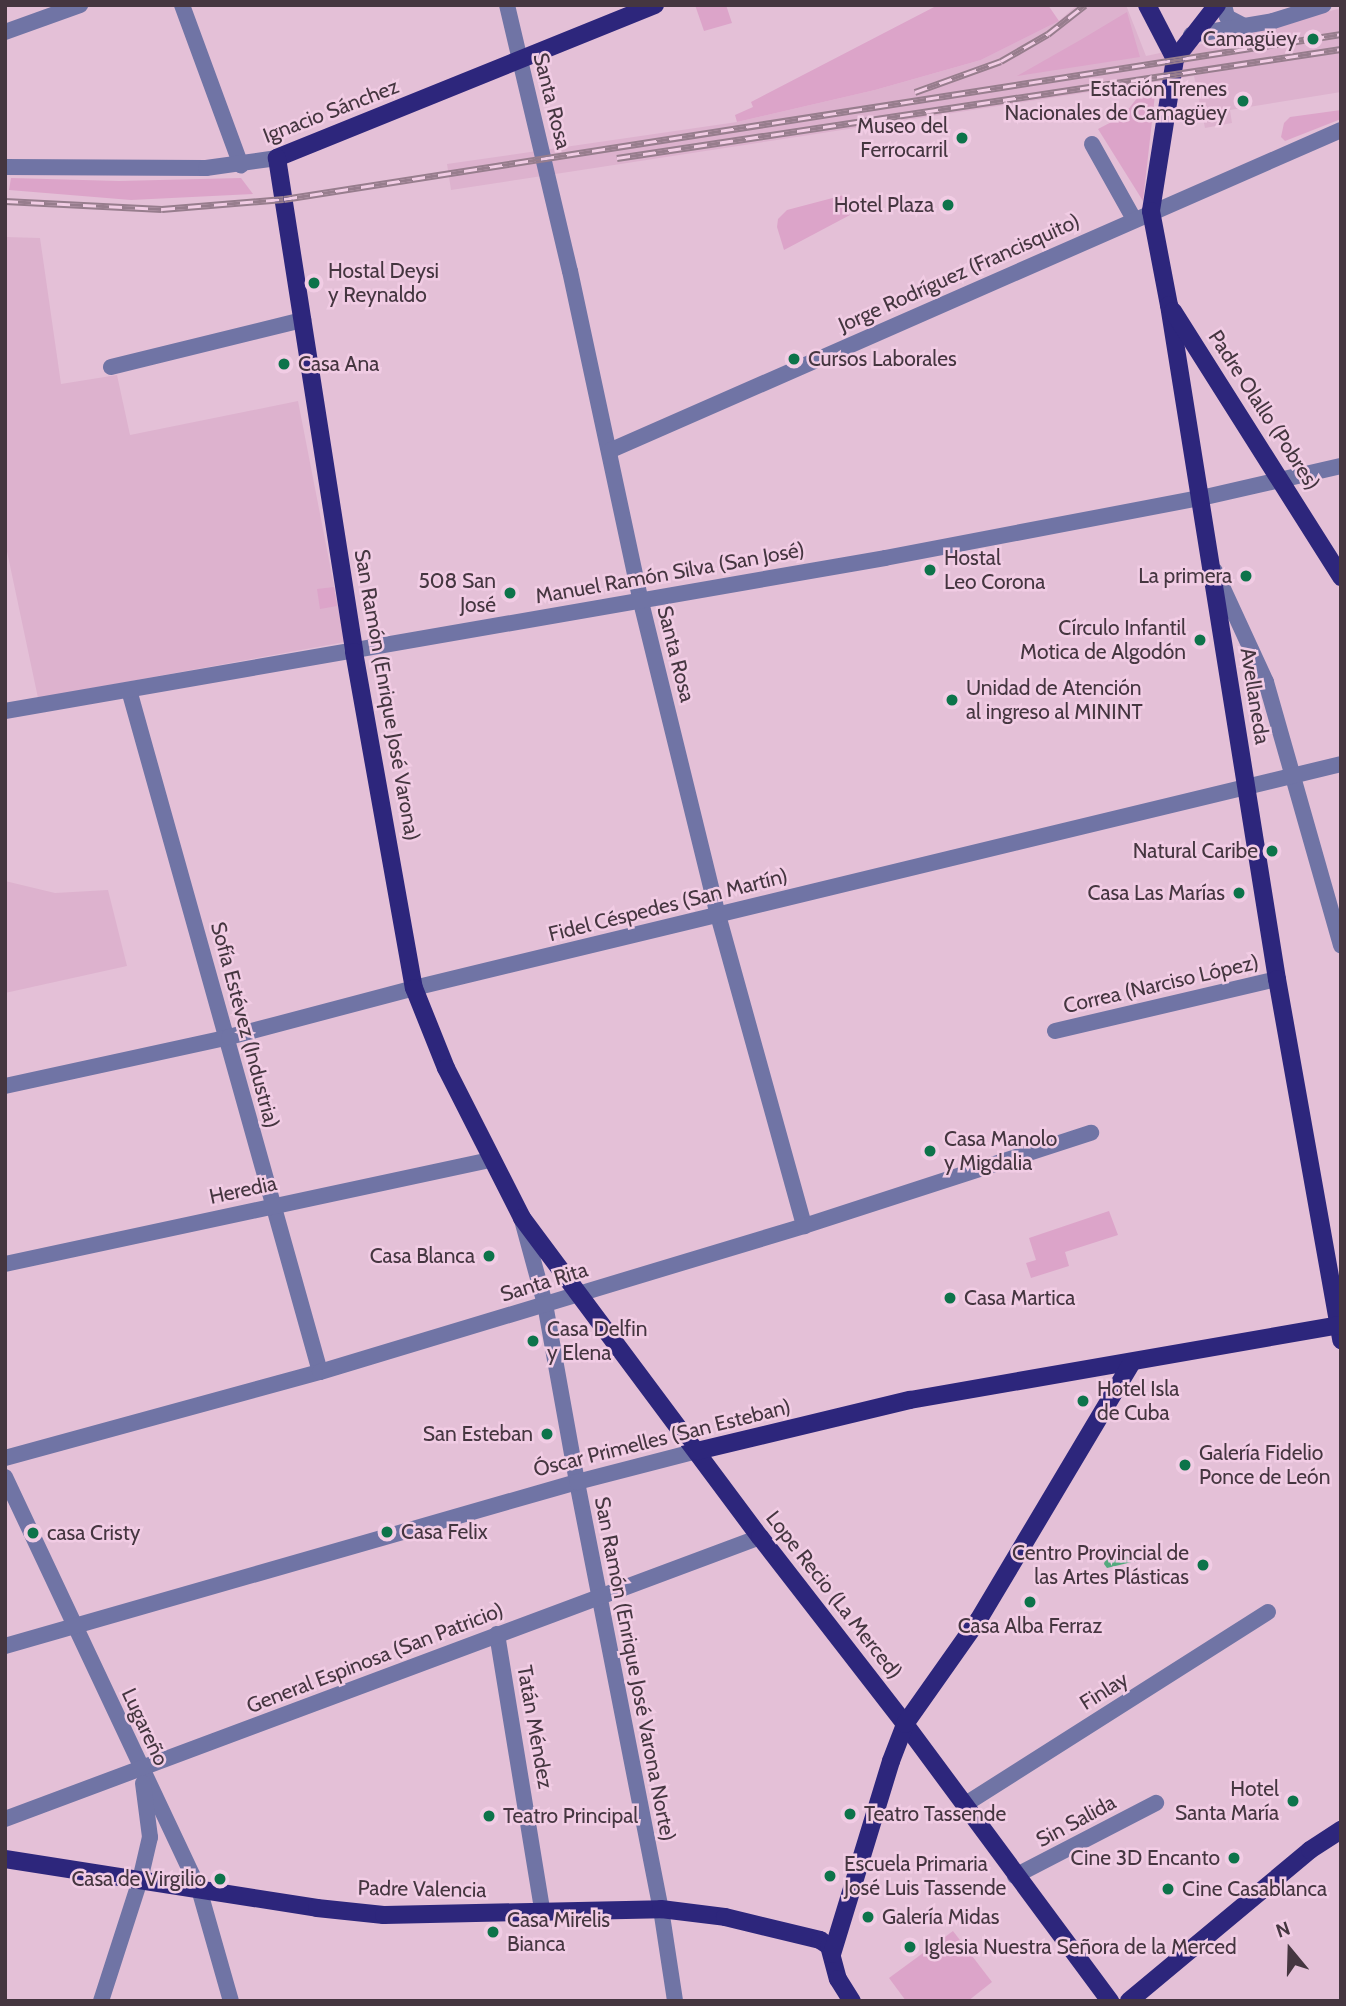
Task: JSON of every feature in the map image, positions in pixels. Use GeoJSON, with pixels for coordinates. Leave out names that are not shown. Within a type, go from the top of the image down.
{"type":"FeatureCollection","features":[{"type":"Feature","properties":{"kind":"main road"},"geometry":{"type":"LineString","coordinates":[[1147,5],[1175,59],[1191,35],[1217,5]]}},
{"type":"Feature","properties":{"kind":"main road","name":"Ignacio Sánchez"},"geometry":{"type":"LineString","coordinates":[[277,158],[521,61],[650,6]]}},
{"type":"Feature","properties":{"kind":"main road","name":"Avellaneda"},"geometry":{"type":"LineString","coordinates":[[1175,59],[1142,215],[1169,305],[1278,979],[1340,1330]]}},
{"type":"Feature","properties":{"kind":"main road","name":"San Ramón (Enrique José Varona)"},"geometry":{"type":"LineString","coordinates":[[277,158],[354,652],[414,988],[446,1068],[490,1160],[522,1218]]}},
{"type":"Feature","properties":{"kind":"main road","name":"Padre Olallo (Pobres)"},"geometry":{"type":"LineString","coordinates":[[1169,305],[1283,480],[1341,577]]}},
{"type":"Feature","properties":{"kind":"main road","name":"Lope Recio (La Merced)"},"geometry":{"type":"LineString","coordinates":[[522,1218],[760,1537],[905,1724],[1110,2001]]}},
{"type":"Feature","properties":{"kind":"main road","name":"Óscar Primelles (San Esteban)"},"geometry":{"type":"LineString","coordinates":[[697,1451],[909,1400],[1340,1330]]}},
{"type":"Feature","properties":{"kind":"main road"},"geometry":{"type":"LineString","coordinates":[[852,2001],[838,1979],[832,1954],[891,1761],[905,1724],[979,1619],[1132,1362]]}},
{"type":"Feature","properties":{"kind":"main road"},"geometry":{"type":"LineString","coordinates":[[1129,2001],[1310,1850],[1341,1830]]}},
{"type":"Feature","properties":{"kind":"main road","name":"Padre Valencia"},"geometry":{"type":"LineString","coordinates":[[5,1859],[384,1915],[662,1909],[725,1917],[821,1940],[832,1954]]}},
{"type":"Feature","properties":{"kind":"street"},"geometry":{"type":"LineString","coordinates":[[5,32],[80,5]]}},
{"type":"Feature","properties":{"kind":"street"},"geometry":{"type":"LineString","coordinates":[[183,5],[241,165]]}},
{"type":"Feature","properties":{"kind":"street","name":"Santa Rosa"},"geometry":{"type":"LineString","coordinates":[[507,5],[640,598],[718,915],[804,1226]]}},
{"type":"Feature","properties":{"kind":"street"},"geometry":{"type":"LineString","coordinates":[[1224,5],[1227,17],[1244,26]]}},
{"type":"Feature","properties":{"kind":"street"},"geometry":{"type":"LineString","coordinates":[[1191,35],[1244,26],[1324,5]]}},
{"type":"Feature","properties":{"kind":"street","name":"Jorge Rodríguez (Francisquito)"},"geometry":{"type":"LineString","coordinates":[[609,451],[1341,130]]}},
{"type":"Feature","properties":{"kind":"street"},"geometry":{"type":"LineString","coordinates":[[1092,144],[1142,215]]}},
{"type":"Feature","properties":{"kind":"street","name":"Ignacio Sánchez"},"geometry":{"type":"LineString","coordinates":[[5,167],[206,168],[277,158]]}},
{"type":"Feature","properties":{"kind":"street"},"geometry":{"type":"LineString","coordinates":[[111,367],[303,320]]}},
{"type":"Feature","properties":{"kind":"street","name":"Manuel Ramón Silva (San José)"},"geometry":{"type":"LineString","coordinates":[[5,711],[354,652],[640,598],[885,558],[1201,498],[1341,466]]}},
{"type":"Feature","properties":{"kind":"street"},"geometry":{"type":"LineString","coordinates":[[1211,563],[1266,682],[1341,946]]}},
{"type":"Feature","properties":{"kind":"street","name":"Sofía Estévez (Industria)"},"geometry":{"type":"LineString","coordinates":[[129,690],[229,1037],[272,1205],[320,1372]]}},
{"type":"Feature","properties":{"kind":"street","name":"Fidel Céspedes (San Martín)"},"geometry":{"type":"LineString","coordinates":[[5,1086],[229,1037],[414,988],[1341,764]]}},
{"type":"Feature","properties":{"kind":"street","name":"Correa (Narciso López)"},"geometry":{"type":"LineString","coordinates":[[1055,1031],[1278,979]]}},
{"type":"Feature","properties":{"kind":"street","name":"Santa Rita"},"geometry":{"type":"LineString","coordinates":[[5,1458],[320,1372],[804,1226],[1091,1133]]}},
{"type":"Feature","properties":{"kind":"street","name":"Heredia"},"geometry":{"type":"LineString","coordinates":[[5,1264],[490,1160]]}},
{"type":"Feature","properties":{"kind":"street","name":"San Ramón (Enrique José Varona Norte)"},"geometry":{"type":"LineString","coordinates":[[522,1218],[545,1304],[577,1482],[662,1909],[675,2001]]}},
{"type":"Feature","properties":{"kind":"street","name":"Óscar Primelles (San Esteban)"},"geometry":{"type":"LineString","coordinates":[[5,1646],[577,1482],[697,1451]]}},
{"type":"Feature","properties":{"kind":"street","name":"Lugareño"},"geometry":{"type":"LineString","coordinates":[[5,1477],[199,1889],[231,2001]]}},
{"type":"Feature","properties":{"kind":"street","name":"General Espinosa (San Patricio)"},"geometry":{"type":"LineString","coordinates":[[5,1819],[760,1537]]}},
{"type":"Feature","properties":{"kind":"street","name":"Finlay"},"geometry":{"type":"LineString","coordinates":[[964,1805],[1268,1612]]}},
{"type":"Feature","properties":{"kind":"street","name":"Tatán Méndez"},"geometry":{"type":"LineString","coordinates":[[497,1634],[542,1910]]}},
{"type":"Feature","properties":{"kind":"street"},"geometry":{"type":"LineString","coordinates":[[102,2001],[140,1880],[150,1837],[141,1770]]}},
{"type":"Feature","properties":{"kind":"street","name":"Sin Salida"},"geometry":{"type":"LineString","coordinates":[[1015,1876],[1156,1803]]}},
{"type":"Feature","properties":{"kind":"shaded area"},"geometry":{"type":"Polygon","coordinates":[[[695,5],[726,5],[732,23],[704,31],[695,5]]]}},
{"type":"Feature","properties":{"kind":"shaded area","name":"Museo del Ferrocarril"},"geometry":{"type":"Polygon","coordinates":[[[938,5],[1048,5],[1059,21],[981,60],[875,90],[737,122],[735,115],[753,107],[751,102],[938,5]]]}},
{"type":"Feature","properties":{"kind":"shaded area"},"geometry":{"type":"Polygon","coordinates":[[[1077,5],[1126,5],[1146,56],[1253,33],[1341,8],[1341,92],[1230,110],[1232,123],[1205,128],[1194,76],[451,190],[447,164],[737,122],[875,90],[981,60],[1059,21],[1077,5]]]}},
{"type":"Feature","properties":{"kind":"shaded area"},"geometry":{"type":"Polygon","coordinates":[[[1127,12],[1140,57],[1017,76],[1082,39],[1127,12]]]}},
{"type":"Feature","properties":{"kind":"shaded area"},"geometry":{"type":"Polygon","coordinates":[[[1156,86],[1143,201],[1098,129],[1123,116],[1145,88],[1156,86]]]}},
{"type":"Feature","properties":{"kind":"shaded area"},"geometry":{"type":"Polygon","coordinates":[[[1341,110],[1341,119],[1285,141],[1281,137],[1284,123],[1290,117],[1341,110]]]}},
{"type":"Feature","properties":{"kind":"shaded area"},"geometry":{"type":"Polygon","coordinates":[[[11,178],[119,181],[241,178],[253,194],[131,200],[9,190],[11,178]]]}},
{"type":"Feature","properties":{"kind":"shaded area"},"geometry":{"type":"Polygon","coordinates":[[[844,195],[850,215],[784,250],[777,227],[778,219],[787,210],[844,195]]]}},
{"type":"Feature","properties":{"kind":"shaded area"},"geometry":{"type":"Polygon","coordinates":[[[5,237],[40,238],[61,384],[117,375],[130,435],[298,401],[345,642],[38,698],[5,542],[5,237]]]}},
{"type":"Feature","properties":{"kind":"shaded area"},"geometry":{"type":"Polygon","coordinates":[[[334,587],[337,606],[320,609],[317,589],[334,587]]]}},
{"type":"Feature","properties":{"kind":"shaded area"},"geometry":{"type":"Polygon","coordinates":[[[5,881],[55,893],[108,890],[127,966],[5,993],[5,881]]]}},
{"type":"Feature","properties":{"kind":"shaded area"},"geometry":{"type":"Polygon","coordinates":[[[1109,1211],[1118,1235],[1065,1252],[1069,1266],[1031,1278],[1026,1263],[1036,1260],[1029,1238],[1109,1211]]]}},
{"type":"Feature","properties":{"kind":"shaded area"},"geometry":{"type":"Polygon","coordinates":[[[1121,1550],[1135,1552],[1136,1561],[1107,1568],[1104,1564],[1106,1556],[1121,1550]]]}},
{"type":"Feature","properties":{"kind":"shaded area"},"geometry":{"type":"Polygon","coordinates":[[[953,1931],[992,1982],[968,2001],[906,2001],[889,1978],[953,1931]]]}},
{"type":"Feature","properties":{"kind":"railway"},"geometry":{"type":"LineString","coordinates":[[915,92],[1001,61],[1048,34],[1085,5]]}},
{"type":"Feature","properties":{"kind":"railway"},"geometry":{"type":"LineString","coordinates":[[5,201],[162,209],[284,199],[1341,34]]}},
{"type":"Feature","properties":{"kind":"railway"},"geometry":{"type":"LineString","coordinates":[[617,158],[1341,49]]}},
{"type":"Feature","properties":{"kind":"place","name":"Camagüey"},"geometry":{"type":"Point","coordinates":[1313,39]}},
{"type":"Feature","properties":{"kind":"place","name":"Estación Trenes Nacionales de Camagüey"},"geometry":{"type":"Point","coordinates":[1243,101]}},
{"type":"Feature","properties":{"kind":"place","name":"Museo del Ferrocarril"},"geometry":{"type":"Point","coordinates":[962,138]}},
{"type":"Feature","properties":{"kind":"place","name":"Hotel Plaza"},"geometry":{"type":"Point","coordinates":[948,205]}},
{"type":"Feature","properties":{"kind":"place","name":"Hostal Deysi y Reynaldo"},"geometry":{"type":"Point","coordinates":[314,283]}},
{"type":"Feature","properties":{"kind":"place","name":"Cursos Laborales"},"geometry":{"type":"Point","coordinates":[794,359]}},
{"type":"Feature","properties":{"kind":"place","name":"Casa Ana"},"geometry":{"type":"Point","coordinates":[284,364]}},
{"type":"Feature","properties":{"kind":"place","name":"Hostal Leo Corona"},"geometry":{"type":"Point","coordinates":[930,570]}},
{"type":"Feature","properties":{"kind":"place","name":"La primera"},"geometry":{"type":"Point","coordinates":[1246,576]}},
{"type":"Feature","properties":{"kind":"place","name":"508 San José"},"geometry":{"type":"Point","coordinates":[510,593]}},
{"type":"Feature","properties":{"kind":"place","name":"Círculo Infantil Motica de Algodón"},"geometry":{"type":"Point","coordinates":[1200,640]}},
{"type":"Feature","properties":{"kind":"place","name":"Unidad de Atención al ingreso al MININT"},"geometry":{"type":"Point","coordinates":[952,700]}},
{"type":"Feature","properties":{"kind":"place","name":"Natural Caribe"},"geometry":{"type":"Point","coordinates":[1272,851]}},
{"type":"Feature","properties":{"kind":"place","name":"Casa Las Marías"},"geometry":{"type":"Point","coordinates":[1239,893]}},
{"type":"Feature","properties":{"kind":"place","name":"Casa Manolo y Migdalia"},"geometry":{"type":"Point","coordinates":[930,1151]}},
{"type":"Feature","properties":{"kind":"place","name":"Casa Blanca"},"geometry":{"type":"Point","coordinates":[489,1256]}},
{"type":"Feature","properties":{"kind":"place","name":"Casa Martica"},"geometry":{"type":"Point","coordinates":[950,1298]}},
{"type":"Feature","properties":{"kind":"place","name":"Casa Delfin y Elena"},"geometry":{"type":"Point","coordinates":[533,1341]}},
{"type":"Feature","properties":{"kind":"place","name":"Hotel Isla de Cuba"},"geometry":{"type":"Point","coordinates":[1083,1401]}},
{"type":"Feature","properties":{"kind":"place","name":"San Esteban"},"geometry":{"type":"Point","coordinates":[547,1434]}},
{"type":"Feature","properties":{"kind":"place","name":"Galería Fidelio Ponce de León"},"geometry":{"type":"Point","coordinates":[1185,1465]}},
{"type":"Feature","properties":{"kind":"place","name":"Casa Felix"},"geometry":{"type":"Point","coordinates":[387,1532]}},
{"type":"Feature","properties":{"kind":"place","name":"casa Cristy"},"geometry":{"type":"Point","coordinates":[33,1533]}},
{"type":"Feature","properties":{"kind":"place","name":"Centro Provincial de las Artes Plásticas"},"geometry":{"type":"Point","coordinates":[1203,1565]}},
{"type":"Feature","properties":{"kind":"place","name":"Casa Alba Ferraz"},"geometry":{"type":"Point","coordinates":[1030,1602]}},
{"type":"Feature","properties":{"kind":"place","name":"Hotel Santa María"},"geometry":{"type":"Point","coordinates":[1293,1801]}},
{"type":"Feature","properties":{"kind":"place","name":"Teatro Tassende"},"geometry":{"type":"Point","coordinates":[850,1814]}},
{"type":"Feature","properties":{"kind":"place","name":"Teatro Principal"},"geometry":{"type":"Point","coordinates":[489,1816]}},
{"type":"Feature","properties":{"kind":"place","name":"Cine 3D Encanto"},"geometry":{"type":"Point","coordinates":[1234,1858]}},
{"type":"Feature","properties":{"kind":"place","name":"Escuela Primaria José Luis Tassende"},"geometry":{"type":"Point","coordinates":[830,1876]}},
{"type":"Feature","properties":{"kind":"place","name":"Casa de Virgilio"},"geometry":{"type":"Point","coordinates":[220,1879]}},
{"type":"Feature","properties":{"kind":"place","name":"Cine Casablanca"},"geometry":{"type":"Point","coordinates":[1168,1889]}},
{"type":"Feature","properties":{"kind":"place","name":"Galería Midas"},"geometry":{"type":"Point","coordinates":[868,1917]}},
{"type":"Feature","properties":{"kind":"place","name":"Casa Mirelis Bianca"},"geometry":{"type":"Point","coordinates":[493,1932]}},
{"type":"Feature","properties":{"kind":"place","name":"Iglesia Nuestra Señora de la Merced"},"geometry":{"type":"Point","coordinates":[910,1947]}}]}
